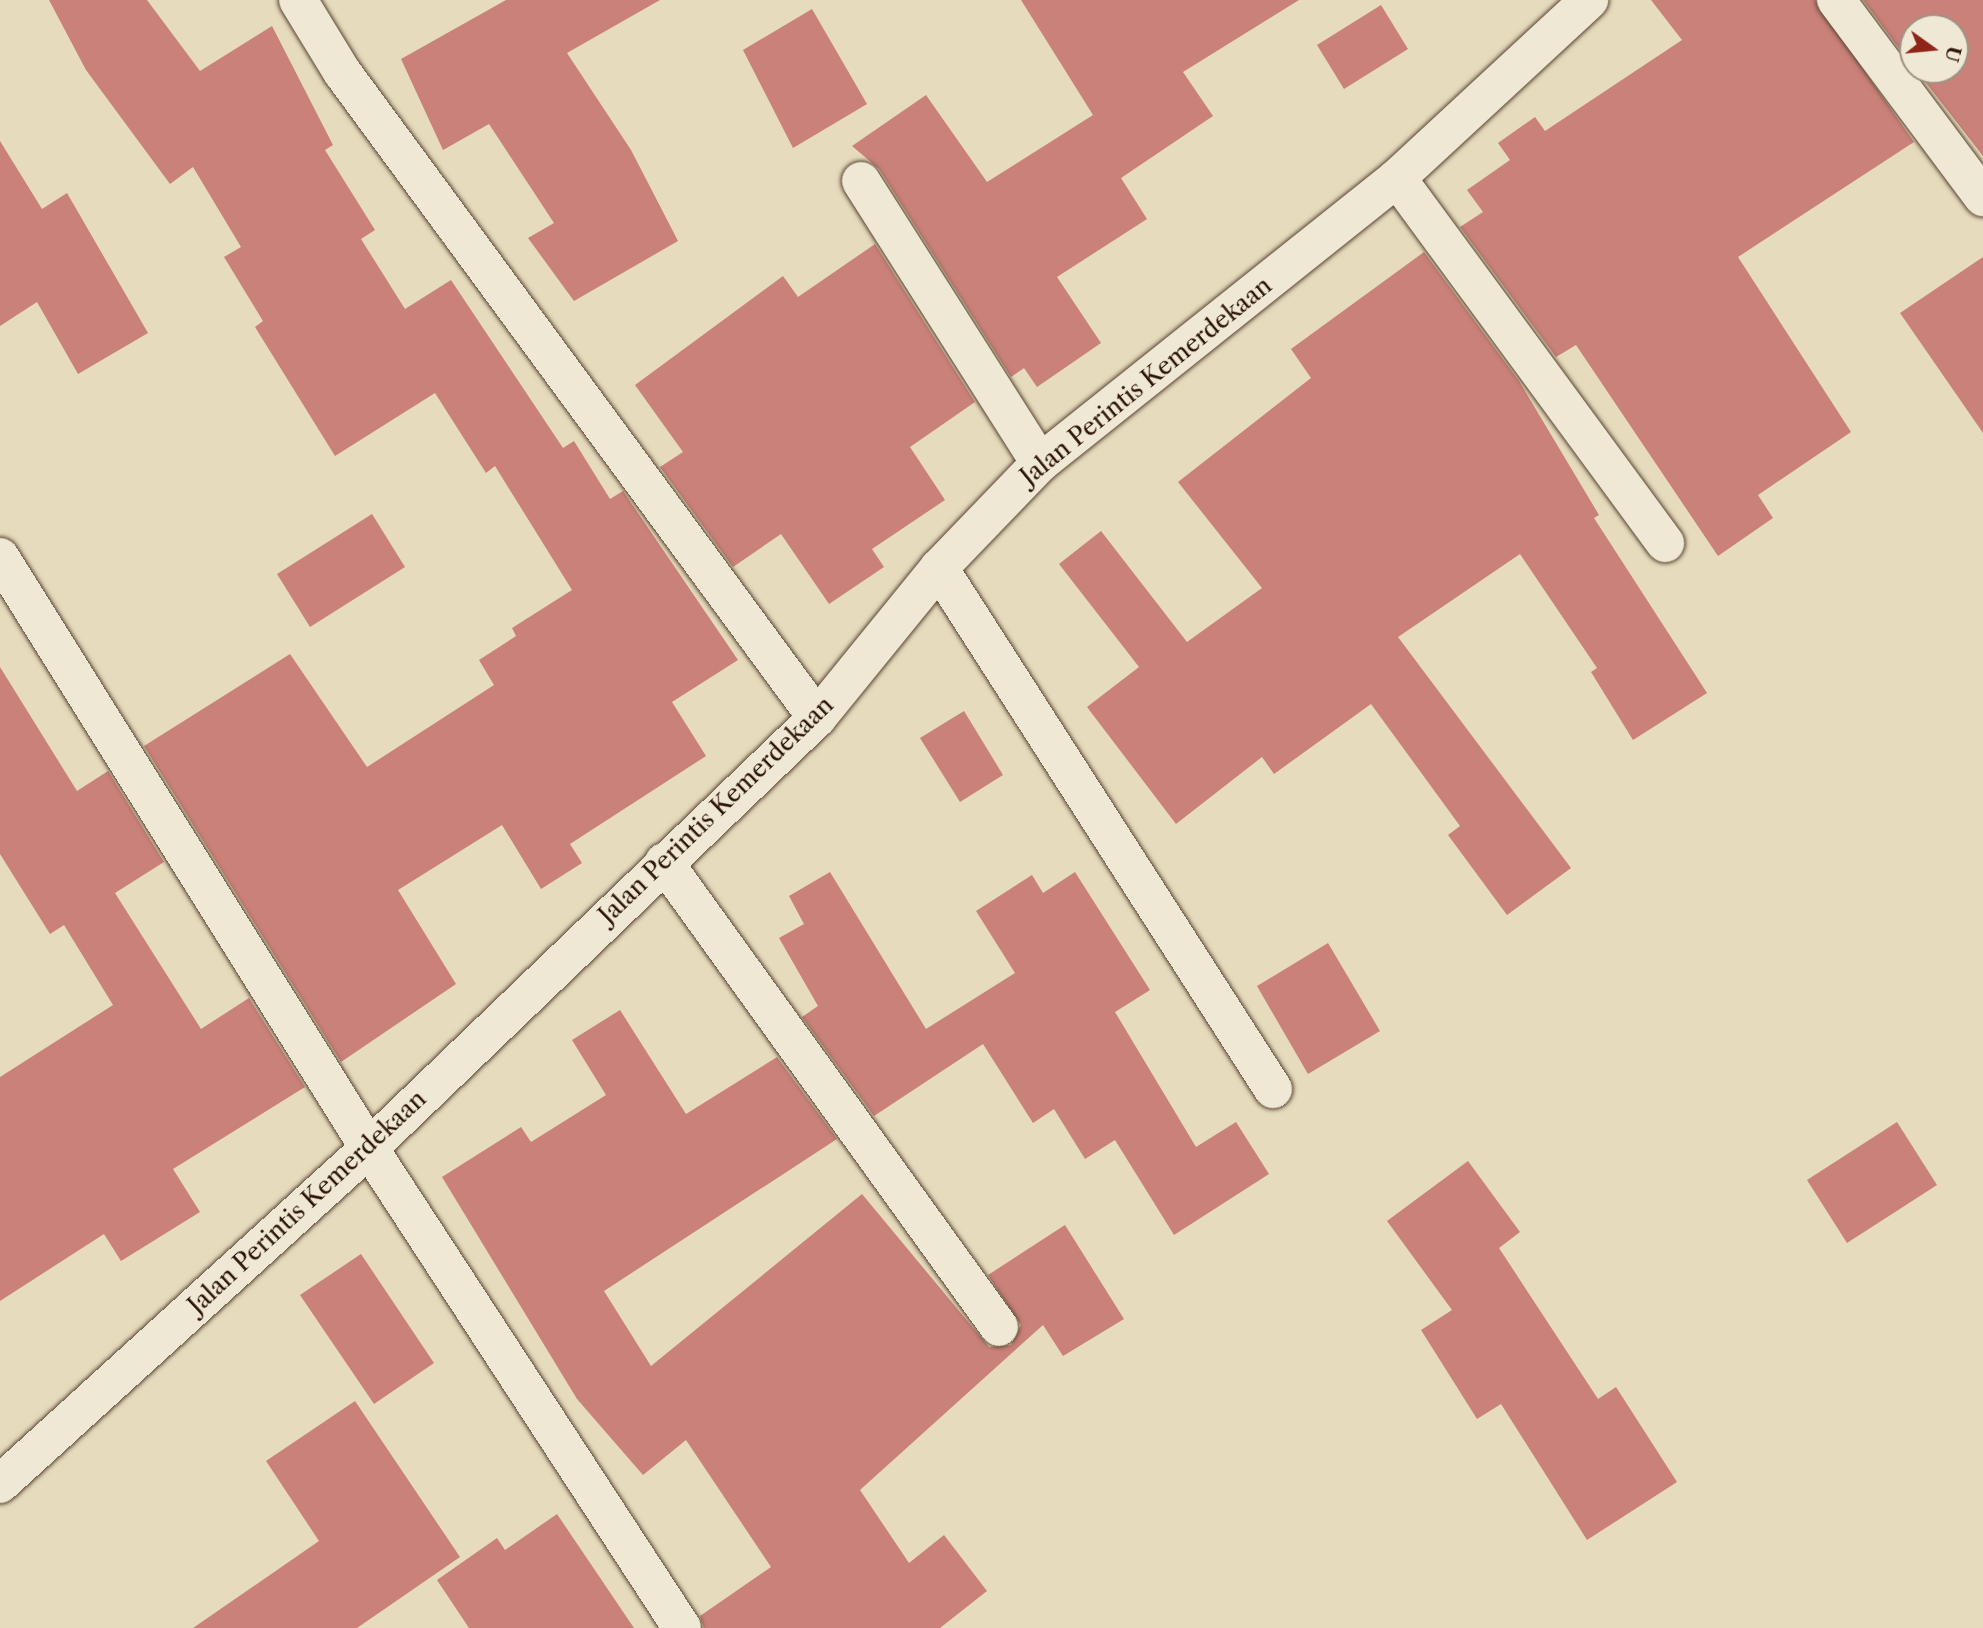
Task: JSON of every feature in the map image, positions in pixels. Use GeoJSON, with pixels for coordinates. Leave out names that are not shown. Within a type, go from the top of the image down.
{"type":"FeatureCollection","features":[{"type":"Feature","properties":{"kind":"street"},"geometry":{"type":"LineString","coordinates":[[298,0],[342,72],[817,718]]}},
{"type":"Feature","properties":{"kind":"street","name":"Jalan Perintis Kemerdekaan"},"geometry":{"type":"LineString","coordinates":[[0,1484],[369,1148],[817,718],[939,568],[1040,463],[1396,178],[1589,0]]}},
{"type":"Feature","properties":{"kind":"street"},"geometry":{"type":"LineString","coordinates":[[1836,0],[1983,197]]}},
{"type":"Feature","properties":{"kind":"street"},"geometry":{"type":"LineString","coordinates":[[1396,178],[1665,543]]}},
{"type":"Feature","properties":{"kind":"street"},"geometry":{"type":"LineString","coordinates":[[861,181],[1040,463]]}},
{"type":"Feature","properties":{"kind":"street"},"geometry":{"type":"LineString","coordinates":[[0,557],[369,1148],[682,1628]]}},
{"type":"Feature","properties":{"kind":"street"},"geometry":{"type":"LineString","coordinates":[[939,568],[1273,1089]]}},
{"type":"Feature","properties":{"kind":"street"},"geometry":{"type":"LineString","coordinates":[[664,862],[999,1327]]}},
{"type":"Feature","properties":{"kind":"building"},"geometry":{"type":"Polygon","coordinates":[[[49,0],[147,0],[200,71],[272,26],[333,145],[325,150],[375,230],[361,239],[405,309],[451,280],[563,448],[574,441],[610,499],[623,491],[738,660],[672,702],[706,756],[570,844],[582,863],[541,889],[502,825],[398,890],[456,984],[341,1062],[144,746],[290,654],[367,767],[494,685],[479,660],[516,636],[512,628],[572,590],[495,466],[486,473],[435,393],[335,456],[255,327],[263,321],[224,257],[241,247],[193,167],[170,184],[86,70],[49,0]]]}},
{"type":"Feature","properties":{"kind":"building"},"geometry":{"type":"Polygon","coordinates":[[[506,0],[660,0],[567,53],[631,150],[678,241],[574,301],[528,238],[554,223],[489,124],[443,150],[401,59],[506,0]]]}},
{"type":"Feature","properties":{"kind":"building"},"geometry":{"type":"Polygon","coordinates":[[[1021,0],[1299,0],[1183,72],[1213,116],[1121,178],[1147,219],[1057,277],[1101,343],[1037,387],[1024,368],[1011,377],[879,169],[852,146],[926,95],[987,182],[1093,115],[1021,0]]]}},
{"type":"Feature","properties":{"kind":"building"},"geometry":{"type":"Polygon","coordinates":[[[1651,0],[1815,0],[1914,142],[1738,257],[1851,432],[1758,495],[1773,518],[1718,556],[1576,345],[1556,357],[1460,227],[1483,212],[1467,190],[1510,160],[1498,143],[1535,117],[1545,131],[1682,40],[1651,0]]]}},
{"type":"Feature","properties":{"kind":"building"},"geometry":{"type":"Polygon","coordinates":[[[1863,0],[1983,0],[1983,156],[1927,84],[1969,84],[1969,14],[1899,14],[1899,48],[1863,0]]]}},
{"type":"Feature","properties":{"kind":"building"},"geometry":{"type":"Polygon","coordinates":[[[1381,5],[1408,49],[1344,89],[1317,45],[1381,5]]]}},
{"type":"Feature","properties":{"kind":"building"},"geometry":{"type":"Polygon","coordinates":[[[812,9],[867,104],[793,148],[743,50],[812,9]]]}},
{"type":"Feature","properties":{"kind":"building"},"geometry":{"type":"Polygon","coordinates":[[[0,141],[42,209],[67,193],[148,333],[78,374],[37,302],[0,326],[0,141]]]}},
{"type":"Feature","properties":{"kind":"building"},"geometry":{"type":"Polygon","coordinates":[[[875,244],[975,402],[910,447],[945,500],[872,549],[884,567],[829,604],[781,534],[733,567],[660,467],[683,452],[635,385],[783,276],[798,297],[875,244]]]}},
{"type":"Feature","properties":{"kind":"building"},"geometry":{"type":"Polygon","coordinates":[[[1424,252],[1519,381],[1599,515],[1594,518],[1707,693],[1633,740],[1591,672],[1597,668],[1520,554],[1398,637],[1571,868],[1507,915],[1448,835],[1460,826],[1371,704],[1274,774],[1262,757],[1176,824],[1087,707],[1139,667],[1059,564],[1101,531],[1187,642],[1262,588],[1178,482],[1311,378],[1291,349],[1424,252]]]}},
{"type":"Feature","properties":{"kind":"building"},"geometry":{"type":"Polygon","coordinates":[[[1983,257],[1983,433],[1900,313],[1983,257]]]}},
{"type":"Feature","properties":{"kind":"building"},"geometry":{"type":"Polygon","coordinates":[[[372,514],[405,567],[310,627],[277,574],[372,514]]]}},
{"type":"Feature","properties":{"kind":"building"},"geometry":{"type":"Polygon","coordinates":[[[0,667],[77,791],[108,771],[164,862],[115,893],[201,1029],[249,998],[305,1087],[173,1169],[200,1212],[121,1261],[104,1234],[0,1301],[0,1077],[113,1005],[64,925],[50,934],[0,854],[0,667]]]}},
{"type":"Feature","properties":{"kind":"building"},"geometry":{"type":"Polygon","coordinates":[[[964,711],[1003,775],[960,802],[920,738],[964,711]]]}},
{"type":"Feature","properties":{"kind":"building"},"geometry":{"type":"Polygon","coordinates":[[[830,872],[926,1029],[1015,973],[976,911],[1032,875],[1043,893],[1075,872],[1150,990],[1115,1012],[1196,1147],[1236,1122],[1269,1174],[1174,1235],[1115,1140],[1085,1159],[1054,1109],[1033,1123],[983,1044],[874,1116],[802,1017],[818,1006],[779,938],[804,924],[789,896],[830,872]]]}},
{"type":"Feature","properties":{"kind":"building"},"geometry":{"type":"Polygon","coordinates":[[[1328,943],[1380,1031],[1308,1074],[1257,986],[1328,943]]]}},
{"type":"Feature","properties":{"kind":"building"},"geometry":{"type":"Polygon","coordinates":[[[620,1010],[686,1114],[777,1057],[837,1139],[604,1291],[651,1366],[862,1194],[989,1347],[1011,1345],[1021,1325],[988,1275],[1065,1225],[1124,1319],[1063,1356],[1043,1325],[860,1490],[909,1563],[944,1535],[987,1591],[940,1628],[704,1628],[700,1616],[771,1567],[686,1440],[643,1475],[577,1399],[442,1177],[521,1127],[531,1142],[606,1095],[572,1040],[620,1010]]]}},
{"type":"Feature","properties":{"kind":"building"},"geometry":{"type":"Polygon","coordinates":[[[1897,1122],[1937,1185],[1847,1243],[1807,1180],[1897,1122]]]}},
{"type":"Feature","properties":{"kind":"building"},"geometry":{"type":"Polygon","coordinates":[[[1468,1161],[1520,1232],[1499,1248],[1598,1399],[1616,1387],[1677,1482],[1587,1540],[1501,1404],[1477,1419],[1421,1330],[1452,1310],[1387,1221],[1468,1161]]]}},
{"type":"Feature","properties":{"kind":"building"},"geometry":{"type":"Polygon","coordinates":[[[361,1254],[434,1363],[374,1404],[300,1295],[361,1254]]]}},
{"type":"Feature","properties":{"kind":"building"},"geometry":{"type":"Polygon","coordinates":[[[355,1401],[460,1557],[357,1628],[193,1628],[319,1541],[266,1461],[355,1401]]]}},
{"type":"Feature","properties":{"kind":"building"},"geometry":{"type":"Polygon","coordinates":[[[557,1514],[634,1628],[469,1628],[437,1580],[497,1538],[505,1550],[557,1514]]]}}]}
